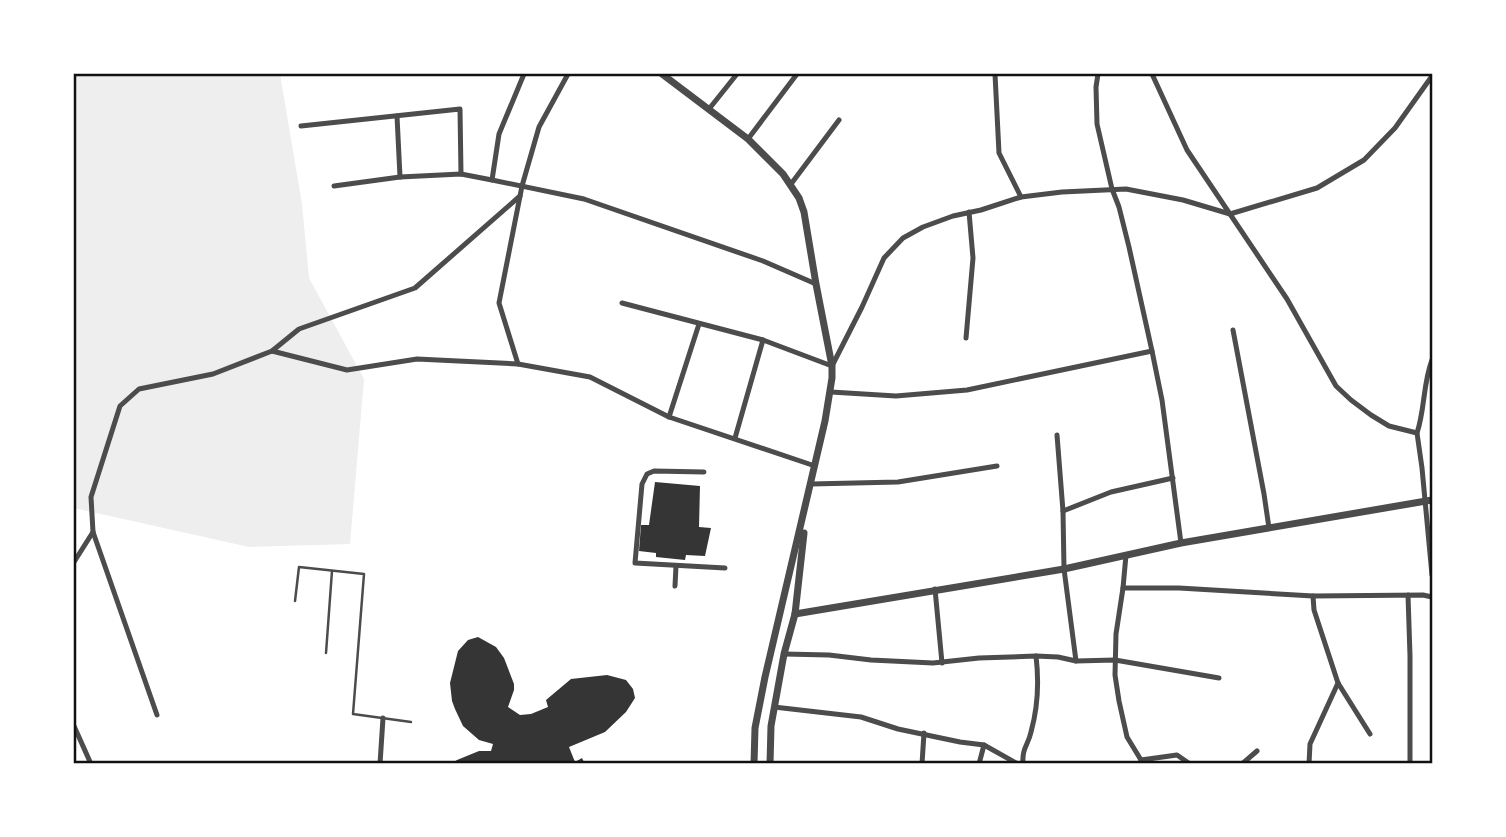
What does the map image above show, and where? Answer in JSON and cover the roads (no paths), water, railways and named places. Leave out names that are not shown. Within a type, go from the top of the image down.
[{"type":"street","points":[[492,180],[499,134],[524,74]]},
{"type":"street","points":[[518,364],[499,303],[520,195],[538,127],[568,74]]},
{"type":"street","points":[[709,109],[737,74]]},
{"type":"street","points":[[748,139],[797,74]]},
{"type":"street","points":[[995,74],[999,153],[1021,197]]},
{"type":"street","points":[[1098,74],[1097,124],[1129,247],[1152,351],[1181,543]]},
{"type":"street","points":[[1152,74],[1188,150],[1287,299],[1336,386],[1380,421],[1417,433]]},
{"type":"street","points":[[832,366],[884,258],[903,238],[937,221],[1021,197],[1112,188],[1183,200],[1230,214],[1317,188],[1364,160],[1395,128],[1432,76],[1425,74]]},
{"type":"street","points":[[668,75],[748,139],[790,184],[799,198],[804,212],[832,366],[831,391],[755,728],[754,764]]},
{"type":"street","points":[[301,126],[460,109],[461,174]]},
{"type":"street","points":[[397,116],[400,177]]},
{"type":"street","points":[[790,184],[839,120]]},
{"type":"street","points":[[334,186],[400,177],[461,174],[522,186],[584,199],[763,261],[816,284]]},
{"type":"street","points":[[157,715],[93,532],[91,497],[120,406],[139,389],[214,374],[272,351],[299,329],[415,288],[520,195]]},
{"type":"street","points":[[966,338],[973,258],[969,212]]},
{"type":"street","points":[[622,303],[763,340],[832,366]]},
{"type":"street","points":[[669,417],[699,324]]},
{"type":"street","points":[[1233,330],[1269,528]]},
{"type":"street","points":[[735,438],[763,340]]},
{"type":"street","points":[[272,351],[347,370],[417,359],[518,364],[590,377],[669,417],[815,466]]},
{"type":"street","points":[[831,391],[896,396],[967,390],[1152,351]]},
{"type":"street","points":[[1433,360],[1427,371],[1417,433],[1429,501],[1433,575]]},
{"type":"street","points":[[1057,435],[1064,569],[1076,660]]},
{"type":"street","points":[[811,484],[898,482],[997,466]]},
{"type":"street","points":[[704,472],[654,471],[648,474],[642,484],[635,563],[725,568]]},
{"type":"street","points":[[1063,511],[1111,492],[1173,478]]},
{"type":"street","points":[[794,614],[1064,569],[1181,543],[1429,501]]},
{"type":"street","points":[[770,764],[771,726],[794,614],[806,504]]},
{"type":"street","points":[[74,562],[93,532]]},
{"type":"street","points":[[1126,555],[1116,634],[1115,675],[1127,737],[1141,762],[1177,755],[1190,764]]},
{"type":"street","points":[[675,586],[676,566]]},
{"type":"street","points":[[1123,588],[1179,588],[1313,596],[1433,597]]},
{"type":"street","points":[[936,589],[943,663]]},
{"type":"street","points":[[1408,595],[1410,764]]},
{"type":"street","points":[[1313,596],[1314,610],[1338,684],[1370,734]]},
{"type":"street","points":[[784,654],[943,663],[979,658],[1037,656],[1115,660],[1219,678]]},
{"type":"street","points":[[774,707],[861,717],[898,729],[984,745],[1021,764],[1031,735],[1038,698],[1037,656]]},
{"type":"street","points":[[1309,764],[1310,744],[1338,684]]},
{"type":"street","points":[[380,764],[383,718]]},
{"type":"street","points":[[74,726],[91,764]]},
{"type":"street","points":[[922,764],[924,733]]},
{"type":"street","points":[[979,764],[984,745]]},
{"type":"street","points":[[1242,764],[1257,751]]},
{"type":"lane","points":[[295,601],[299,568],[364,574],[353,714],[411,722]]},
{"type":"lane","points":[[326,653],[332,571]]}]
